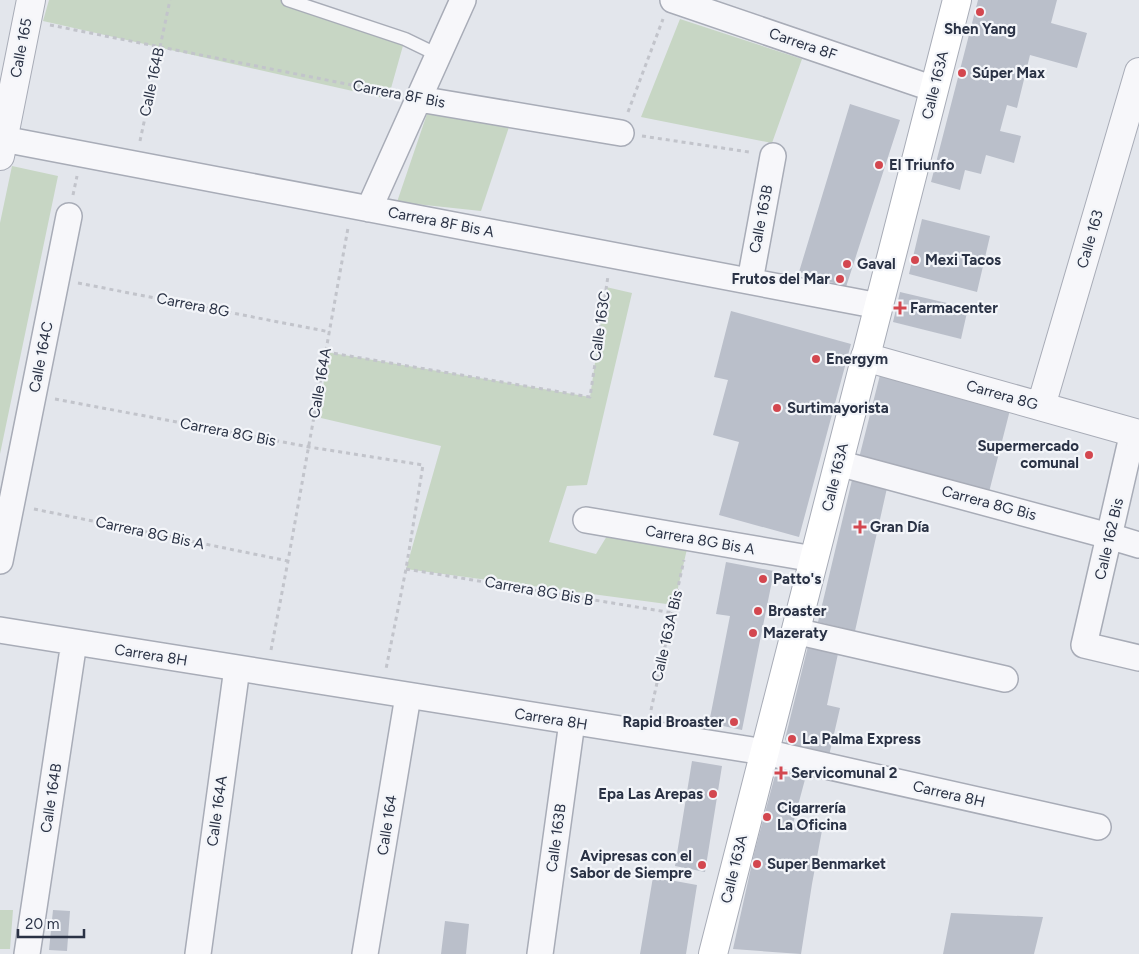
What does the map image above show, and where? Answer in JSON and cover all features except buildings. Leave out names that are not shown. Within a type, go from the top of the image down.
[{"type":"main road","name":"Calle 163A","points":[[712,954],[957,0]]},
{"type":"street","points":[[361,207],[419,98],[463,0]]},
{"type":"street","name":"Carrera 8F","points":[[668,9],[934,88]]},
{"type":"street","name":"Calle 165","points":[[2,147],[29,10]]},
{"type":"street","name":"Calle 163","points":[[1041,406],[1139,72]]},
{"type":"street","name":"Carrera 8F Bis","points":[[419,98],[621,133]]},
{"type":"street","name":"Carrera 8F Bis A","points":[[2,147],[82,154],[878,306]]},
{"type":"street","name":"Calle 163B","points":[[750,281],[773,156]]},
{"type":"street","name":"Calle 164C","points":[[0,561],[69,216]]},
{"type":"street","name":"Carrera 8G","points":[[865,357],[1136,433]]},
{"type":"street","name":"Calle 162 Bis","points":[[1136,433],[1084,645],[1139,658]]},
{"type":"street","name":"Carrera 8G Bis","points":[[838,463],[1139,545]]},
{"type":"street","name":"Carrera 8G Bis A","points":[[586,520],[814,559]]},
{"type":"street","name":"Carrera 8H","points":[[0,630],[764,752],[1098,827]]},
{"type":"street","points":[[795,631],[1005,679]]},
{"type":"street","name":"Calle 164B","points":[[27,954],[74,642]]},
{"type":"street","name":"Calle 164A","points":[[198,954],[236,668]]},
{"type":"street","name":"Calle 164","points":[[365,954],[408,696]]},
{"type":"street","name":"Calle 163B","points":[[540,954],[572,722]]},
{"type":"lane","points":[[288,0],[405,39],[438,55]]},
{"type":"path","name":"Calle 164B","points":[[135,164],[170,0]]},
{"type":"path","points":[[668,9],[621,133],[773,156]]},
{"type":"path","name":"Carrera 8F Bis","points":[[29,10],[160,46],[419,98]]},
{"type":"path","points":[[69,216],[82,154]]},
{"type":"path","name":"Calle 164A","points":[[266,673],[330,332],[361,207]]},
{"type":"path","name":"Calle 163C","points":[[326,352],[590,397],[611,255]]},
{"type":"path","name":"Carrera 8G","points":[[56,279],[330,332]]},
{"type":"path","name":"Carrera 8G Bis","points":[[33,395],[309,447],[423,465],[406,568]]},
{"type":"path","name":"Carrera 8G Bis A","points":[[12,505],[288,561]]},
{"type":"path","name":"Calle 163A Bis","points":[[645,734],[690,538]]},
{"type":"path","points":[[382,692],[406,568]]},
{"type":"path","name":"Carrera 8G Bis B","points":[[406,568],[673,613]]},
{"type":"green space","points":[[49,0],[288,0],[404,42],[388,99],[43,21]]},
{"type":"green space","points":[[680,19],[802,59],[772,143],[641,117]]},
{"type":"green space","points":[[428,111],[509,127],[481,211],[397,202]]},
{"type":"green space","points":[[12,166],[58,176],[0,454],[0,223]]},
{"type":"green space","points":[[606,287],[632,293],[587,485],[567,486],[549,542],[596,554],[610,531],[687,549],[674,605],[406,569],[441,446],[321,418],[326,352],[590,397]]},
{"type":"green space","points":[[0,910],[13,910],[10,949],[0,949]]},
{"type":"place","name":"Shen Yang","points":[[980,12]]},
{"type":"place","name":"Súper Max","points":[[962,73]]},
{"type":"place","name":"El Triunfo","points":[[879,165]]},
{"type":"place","name":"Mexi Tacos","points":[[915,260]]},
{"type":"place","name":"Gaval","points":[[847,264]]},
{"type":"place","name":"Frutos del Mar","points":[[840,279]]},
{"type":"place","name":"Farmacenter","points":[[900,308]]},
{"type":"place","name":"Energym","points":[[816,359]]},
{"type":"place","name":"Surtimayorista","points":[[777,408]]},
{"type":"place","name":"Supermercado comunal","points":[[1089,455]]},
{"type":"place","name":"Gran Día","points":[[860,527]]},
{"type":"place","name":"Patto's","points":[[763,579]]},
{"type":"place","name":"Broaster","points":[[758,611]]},
{"type":"place","name":"Mazeraty","points":[[753,633]]},
{"type":"place","name":"Rapid Broaster","points":[[734,722]]},
{"type":"place","name":"La Palma Express","points":[[792,739]]},
{"type":"place","name":"Servicomunal 2","points":[[781,773]]},
{"type":"place","name":"Epa Las Arepas","points":[[713,794]]},
{"type":"place","name":"Cigarrería La Oficina","points":[[767,817]]},
{"type":"place","name":"Super Benmarket","points":[[757,864]]},
{"type":"place","name":"Avipresas con el Sabor de Siempre","points":[[702,865]]}]
